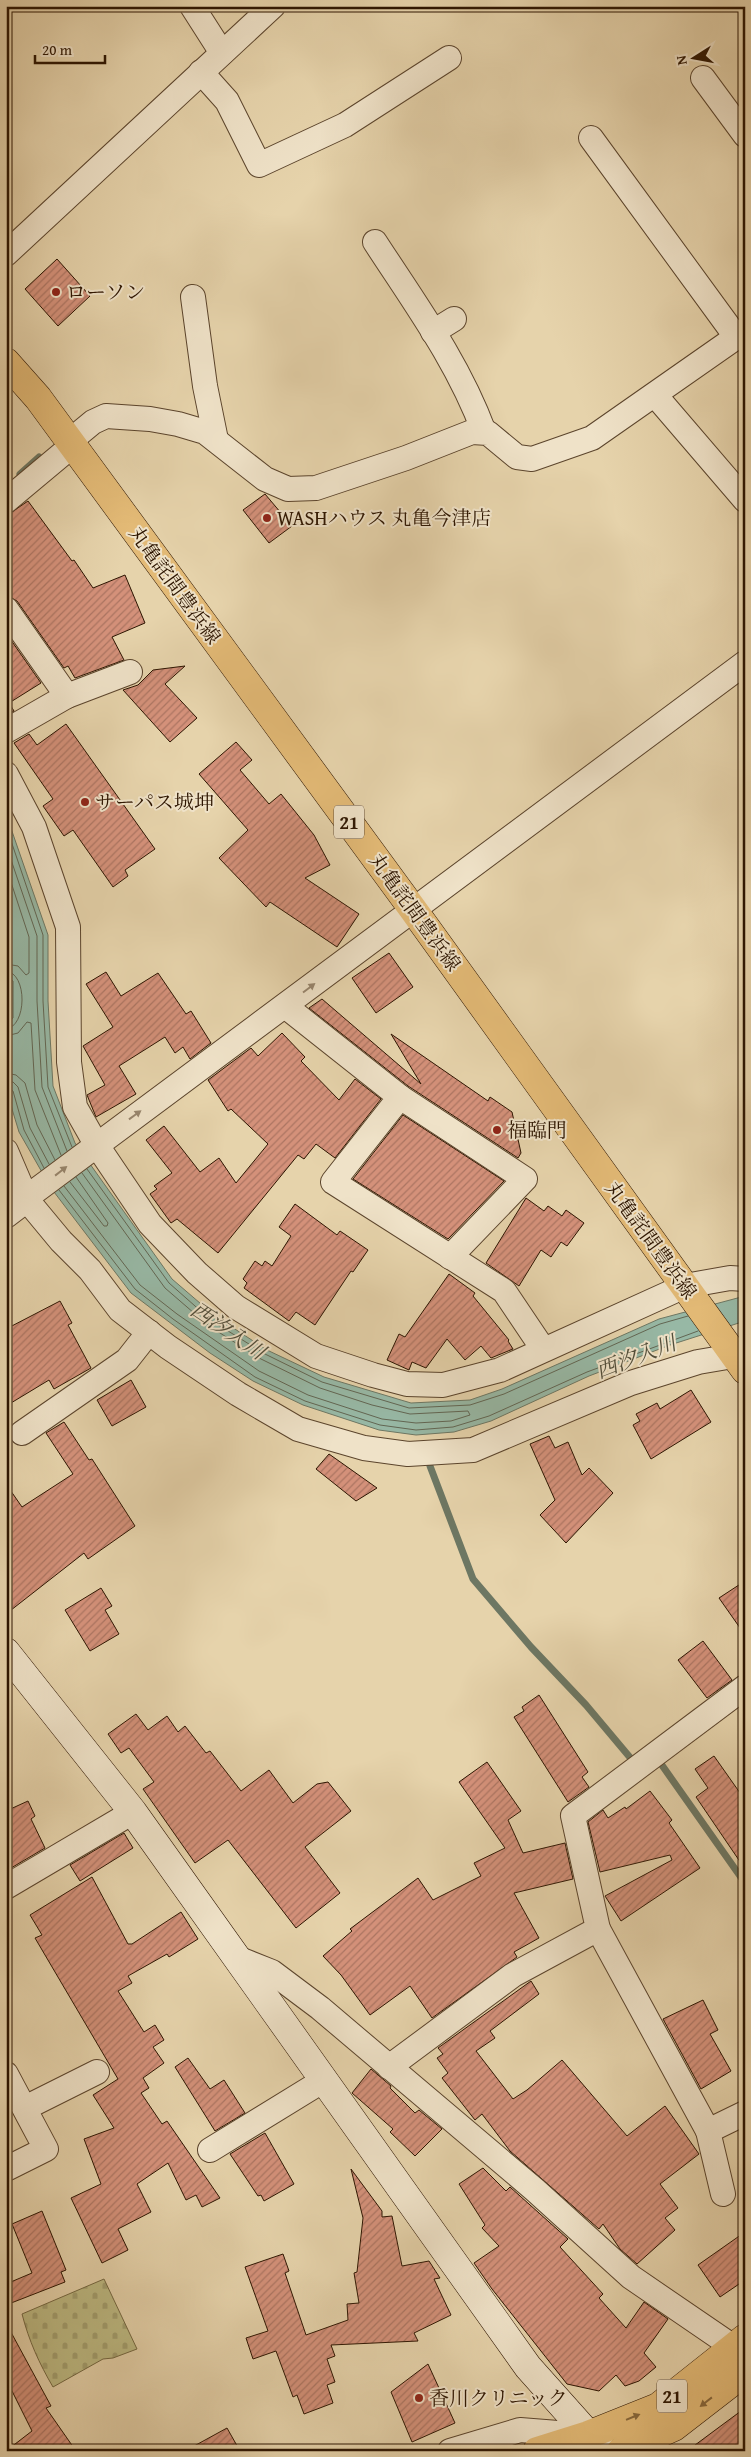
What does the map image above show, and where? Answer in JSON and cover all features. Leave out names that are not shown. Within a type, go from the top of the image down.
[{"type":"main road","name":"丸亀詫間豊浜線","points":[[6,362],[38,398],[412,908],[737,1356]]},
{"type":"main road","name":"21","points":[[536,2451],[595,2443],[658,2407],[741,2347]]},
{"type":"main road","name":"21","points":[[621,2451],[674,2428],[745,2372]]},
{"type":"street","points":[[192,6],[222,53]]},
{"type":"street","points":[[6,254],[273,6]]},
{"type":"street","points":[[202,72],[227,101],[260,165],[345,125],[449,58]]},
{"type":"street","points":[[703,79],[745,135]]},
{"type":"street","points":[[6,501],[93,422],[106,416],[178,424],[205,432],[265,479],[288,489],[316,488],[406,458],[472,432],[488,433],[517,457],[532,459],[592,438],[741,334],[590,138]]},
{"type":"street","points":[[375,242],[434,332],[470,394],[484,432]]},
{"type":"street","points":[[193,298],[205,386],[216,440]]},
{"type":"street","points":[[434,332],[454,319]]},
{"type":"street","points":[[655,395],[745,500]]},
{"type":"street","points":[[6,610],[67,696]]},
{"type":"street","points":[[6,1216],[92,1147],[285,1006],[412,908],[745,663]]},
{"type":"street","points":[[6,731],[67,696],[130,672]]},
{"type":"street","points":[[6,774],[34,826],[68,927],[69,1062],[75,1106],[92,1147],[150,1224],[197,1273],[236,1307],[316,1356],[407,1384],[444,1385],[500,1370],[685,1286],[730,1278],[745,1279]]},
{"type":"street","points":[[285,1006],[400,1097],[525,1179],[450,1257]]},
{"type":"street","points":[[400,1097],[332,1182],[504,1291],[543,1349]]},
{"type":"street","points":[[6,1151],[30,1196],[61,1241],[90,1270],[120,1310],[238,1394],[298,1429],[364,1448],[408,1454],[473,1450],[631,1383],[698,1362],[737,1356]]},
{"type":"street","points":[[22,1433],[126,1360],[149,1332]]},
{"type":"street","points":[[6,1652],[133,1812],[528,2367],[595,2443]]},
{"type":"street","points":[[723,2194],[708,2131],[598,1929],[573,1816],[745,1687]]},
{"type":"street","points":[[6,1887],[133,1812]]},
{"type":"street","points":[[389,2067],[513,1975],[598,1929]]},
{"type":"street","points":[[237,1958],[272,1972],[320,2008],[529,2184],[631,2277],[741,2347]]},
{"type":"street","points":[[25,2108],[97,2072]]},
{"type":"street","points":[[6,2074],[46,2149],[6,2169]]},
{"type":"street","points":[[210,2150],[324,2080]]},
{"type":"street","points":[[708,2131],[745,2113]]},
{"type":"street","points":[[450,2451],[520,2430],[595,2443]]},
{"type":"green space","points":[[104,2279],[137,2349],[113,2358],[103,2359],[53,2387],[35,2352],[22,2314]]},
{"type":"water","name":"西汐入川","points":[[6,814],[48,935],[48,1001],[53,1086],[75,1143],[172,1279],[215,1316],[267,1350],[324,1377],[411,1403],[470,1400],[502,1389],[659,1319],[745,1296],[745,1321],[670,1345],[589,1376],[491,1421],[454,1432],[416,1435],[379,1430],[303,1405],[253,1381],[210,1353],[131,1293],[51,1188],[19,1132],[7,1082],[6,1051],[10,998],[6,955]]},
{"type":"building","points":[[57,259],[90,296],[58,326],[25,289]]},
{"type":"building","name":"WASHハウス 丸亀今津店","points":[[265,494],[292,526],[269,543],[243,510]]},
{"type":"building","points":[[28,501],[72,561],[74,560],[93,588],[125,575],[145,623],[112,637],[124,660],[75,678],[68,666],[64,668],[17,601],[6,596],[6,516]]},
{"type":"building","points":[[6,633],[41,683],[9,703],[14,711],[6,715]]},
{"type":"building","points":[[185,666],[165,684],[197,718],[170,742],[123,690],[138,685],[153,670]]},
{"type":"building","name":"サーパス城坤","points":[[66,724],[155,849],[125,870],[128,876],[113,887],[73,830],[64,836],[43,806],[53,799],[14,743],[29,734],[37,745]]},
{"type":"building","points":[[236,742],[252,760],[240,770],[269,804],[281,794],[314,835],[330,865],[305,878],[359,914],[337,947],[270,902],[266,907],[219,858],[248,830],[199,774]]},
{"type":"building","points":[[389,953],[413,987],[376,1013],[352,978]]},
{"type":"building","points":[[106,972],[121,996],[158,973],[186,1014],[191,1011],[211,1043],[190,1059],[183,1047],[175,1053],[165,1037],[119,1066],[136,1094],[96,1117],[87,1095],[105,1085],[83,1046],[113,1027],[86,984]]},
{"type":"building","points":[[322,999],[421,1084],[391,1034],[488,1101],[490,1097],[512,1112],[521,1153],[518,1158],[408,1086],[309,1008]]},
{"type":"building","points":[[282,1033],[305,1057],[301,1061],[339,1100],[355,1079],[381,1099],[335,1158],[316,1144],[304,1159],[298,1155],[218,1253],[177,1219],[171,1223],[150,1194],[157,1189],[154,1186],[172,1173],[146,1140],[164,1126],[200,1172],[219,1158],[236,1183],[268,1144],[231,1109],[228,1111],[208,1080],[251,1048],[258,1056]]},
{"type":"building","points":[[403,1115],[504,1181],[448,1239],[353,1179]]},
{"type":"building","points":[[526,1198],[544,1211],[548,1206],[562,1216],[566,1210],[584,1223],[567,1246],[561,1242],[551,1257],[541,1250],[519,1286],[486,1263]]},
{"type":"building","points":[[295,1204],[337,1235],[340,1231],[368,1250],[353,1272],[351,1271],[315,1325],[296,1312],[289,1321],[244,1288],[247,1283],[243,1279],[255,1261],[262,1266],[265,1261],[272,1266],[291,1236],[279,1227]]},
{"type":"building","points":[[449,1274],[475,1293],[473,1296],[509,1340],[513,1349],[491,1358],[481,1346],[465,1360],[447,1339],[426,1368],[412,1362],[409,1370],[387,1360],[399,1334],[405,1337]]},
{"type":"building","points":[[60,1301],[72,1323],[68,1325],[91,1368],[54,1389],[49,1380],[6,1406],[6,1329]]},
{"type":"building","points":[[131,1380],[146,1407],[112,1426],[97,1400]]},
{"type":"building","points":[[691,1390],[711,1422],[651,1459],[633,1425],[640,1421],[636,1414],[657,1403],[660,1409]]},
{"type":"building","points":[[64,1422],[89,1460],[92,1459],[135,1526],[88,1559],[84,1553],[6,1614],[6,1484],[22,1507],[73,1474],[46,1433]]},
{"type":"building","points":[[549,1436],[555,1448],[568,1442],[582,1475],[589,1468],[613,1493],[566,1543],[540,1515],[555,1500],[530,1444]]},
{"type":"building","points":[[329,1454],[377,1488],[356,1501],[316,1469]]},
{"type":"building","points":[[745,1581],[745,1635],[719,1598]]},
{"type":"building","points":[[101,1588],[112,1606],[105,1610],[119,1634],[90,1651],[65,1610]]},
{"type":"building","points":[[703,1641],[732,1680],[707,1698],[678,1660]]},
{"type":"building","points":[[539,1695],[588,1772],[582,1777],[589,1787],[568,1802],[514,1717],[524,1711],[522,1707]]},
{"type":"building","points":[[136,1714],[148,1730],[167,1716],[178,1732],[185,1726],[206,1753],[210,1751],[241,1791],[269,1770],[293,1803],[317,1784],[328,1782],[351,1811],[305,1847],[340,1893],[296,1928],[228,1840],[195,1863],[143,1789],[154,1782],[129,1748],[121,1753],[108,1734]]},
{"type":"building","points":[[714,1756],[745,1800],[745,1869],[696,1797],[708,1788],[695,1769]]},
{"type":"building","points":[[487,1762],[521,1811],[508,1820],[523,1853],[565,1843],[573,1879],[514,1893],[539,1938],[514,1952],[517,1957],[432,2018],[410,1986],[370,2015],[341,1975],[323,1956],[352,1931],[350,1929],[418,1878],[433,1900],[481,1876],[474,1863],[505,1848],[459,1782]]},
{"type":"building","points":[[650,1791],[672,1820],[669,1823],[700,1868],[621,1921],[605,1896],[672,1860],[670,1855],[600,1872],[588,1822],[603,1810],[608,1818],[625,1807],[626,1809]]},
{"type":"building","points":[[28,1801],[35,1816],[31,1819],[45,1848],[6,1871],[6,1811]]},
{"type":"building","points":[[124,1833],[133,1848],[80,1881],[70,1865]]},
{"type":"building","points":[[92,1877],[128,1944],[132,1944],[181,1912],[198,1939],[169,1957],[167,1954],[128,1976],[132,1983],[118,1991],[144,2032],[155,2025],[164,2040],[153,2047],[164,2063],[143,2078],[149,2088],[141,2093],[162,2124],[167,2121],[220,2198],[202,2207],[196,2195],[186,2200],[168,2163],[137,2184],[151,2212],[118,2229],[128,2250],[102,2263],[71,2198],[101,2184],[84,2139],[114,2128],[93,2095],[118,2079],[35,1938],[42,1935],[30,1915]]},
{"type":"building","points":[[531,1981],[539,1994],[490,2031],[495,2038],[476,2051],[513,2099],[527,2090],[562,2060],[627,2136],[665,2106],[699,2154],[660,2184],[678,2208],[665,2218],[675,2230],[637,2264],[620,2249],[603,2224],[599,2229],[510,2151],[482,2114],[475,2120],[442,2078],[448,2073],[437,2058],[443,2054],[438,2048]]},
{"type":"building","points":[[703,2000],[718,2030],[710,2034],[731,2071],[701,2089],[663,2019]]},
{"type":"building","points":[[188,2058],[210,2089],[224,2080],[245,2113],[215,2131],[175,2067]]},
{"type":"building","points":[[371,2069],[391,2086],[390,2088],[415,2113],[419,2110],[442,2129],[415,2156],[390,2132],[393,2129],[352,2093]]},
{"type":"building","points":[[265,2133],[294,2184],[264,2201],[261,2195],[258,2196],[230,2154]]},
{"type":"building","points":[[483,2168],[506,2191],[510,2187],[568,2239],[560,2247],[603,2294],[599,2298],[626,2328],[644,2302],[668,2319],[644,2353],[656,2367],[639,2381],[625,2386],[616,2375],[599,2391],[567,2384],[492,2289],[474,2263],[499,2246],[482,2228],[485,2225],[459,2184]]},
{"type":"building","points":[[351,2169],[382,2211],[382,2217],[392,2216],[402,2266],[429,2261],[440,2278],[434,2279],[451,2315],[414,2333],[418,2341],[331,2345],[335,2356],[327,2359],[335,2382],[327,2385],[333,2403],[304,2414],[297,2395],[293,2397],[276,2351],[253,2359],[246,2338],[268,2331],[245,2267],[283,2254],[289,2271],[285,2273],[306,2335],[348,2320],[347,2304],[359,2303],[354,2273],[357,2272],[363,2218]]},
{"type":"building","points":[[42,2211],[66,2270],[61,2272],[65,2282],[6,2305],[6,2284],[32,2273],[12,2224]]},
{"type":"building","points":[[745,2232],[745,2280],[720,2297],[698,2265]]},
{"type":"building","points":[[6,2323],[51,2406],[46,2408],[76,2451],[6,2451],[32,2431],[11,2389],[6,2392]]},
{"type":"building","name":"香川クリニック","points":[[428,2364],[455,2423],[412,2442],[391,2392]]},
{"type":"building","points":[[745,2408],[745,2451],[687,2451]]},
{"type":"building","points":[[227,2428],[240,2451],[185,2451]]},
{"type":"waterway","points":[[20,474],[39,457]]},
{"type":"waterway","points":[[430,1466],[473,1579],[531,1647],[586,1705],[633,1761],[637,1758]]},
{"type":"waterway","points":[[659,1761],[745,1883]]},
{"type":"place","name":"ローソン","points":[[56,292]]},
{"type":"place","name":"WASHハウス 丸亀今津店","points":[[267,518]]},
{"type":"place","name":"サーパス城坤","points":[[85,802]]},
{"type":"place","name":"福臨門","points":[[497,1130]]},
{"type":"place","name":"香川クリニック","points":[[419,2398]]}]
